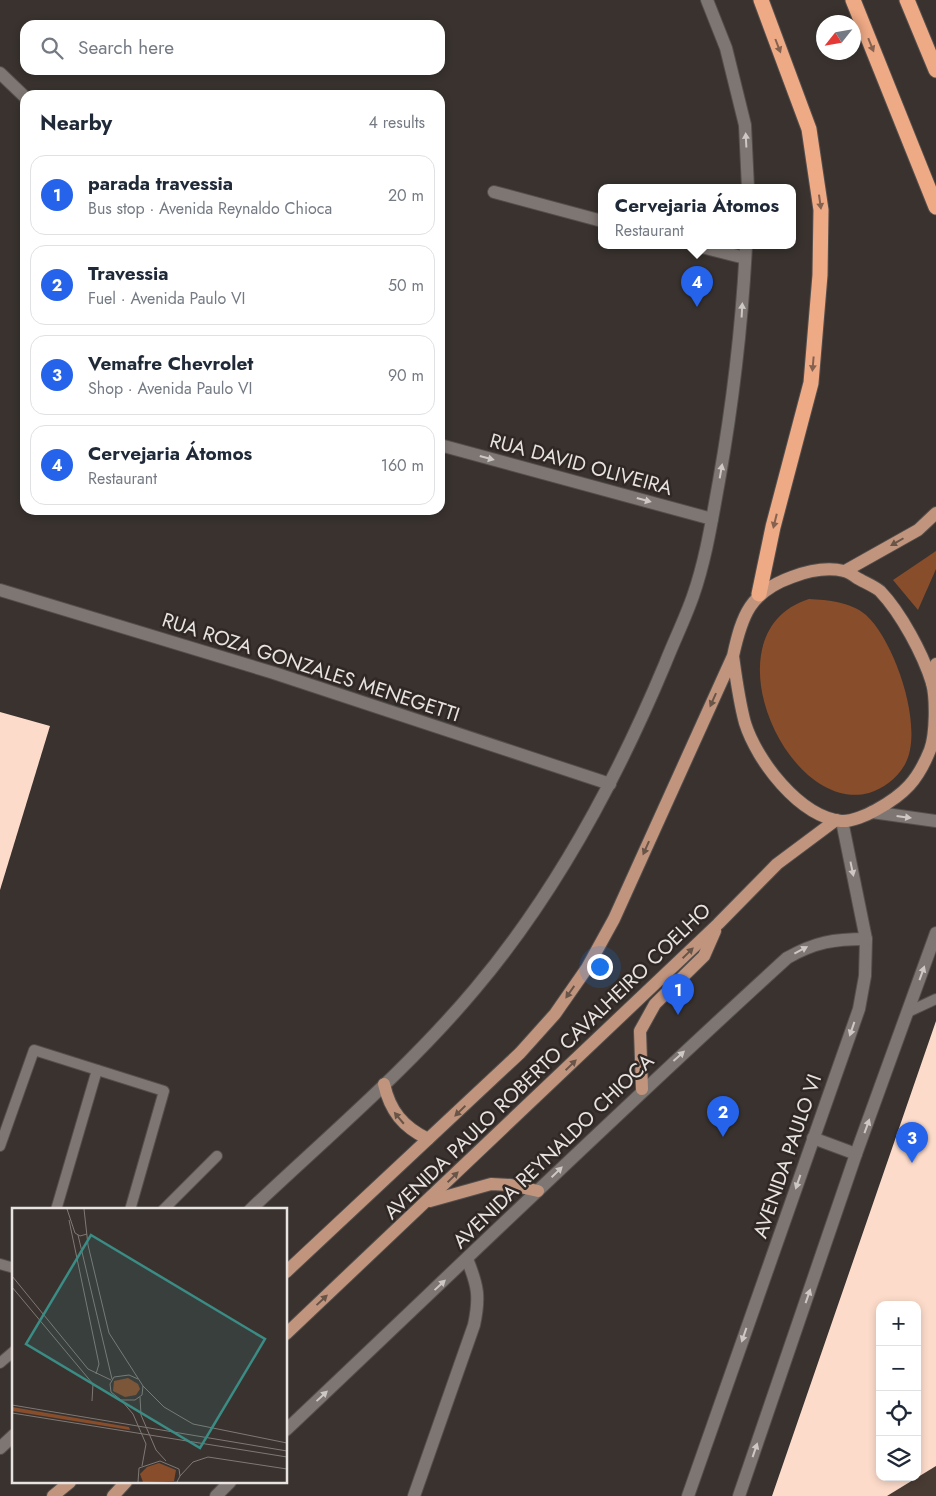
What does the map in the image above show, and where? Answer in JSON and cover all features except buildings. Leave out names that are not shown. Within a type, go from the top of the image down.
[{"type":"highway","points":[[759,594],[773,527],[811,383],[820,275],[821,210],[809,128],[760,0]]},
{"type":"highway","points":[[853,0],[936,207]]},
{"type":"highway","points":[[907,0],[936,70]]},
{"type":"main road","points":[[845,571],[918,530],[936,513]]},
{"type":"main road","points":[[839,821],[814,812],[790,794],[769,768],[746,724],[738,692],[733,656],[738,631],[746,611],[759,594],[779,582],[803,573],[822,570],[845,571],[879,590],[903,620],[932,683]]},
{"type":"main road","name":"AVENIDA PAULO ROBERTO CAVALHEIRO COELHO","points":[[288,1270],[520,1053],[555,1014],[587,968],[614,918],[733,656]]},
{"type":"main road","points":[[932,683],[936,664]]},
{"type":"main road","name":"AVENIDA PAULO ROBERTO CAVALHEIRO COELHO","points":[[288,1332],[428,1202],[718,924],[777,864],[839,821],[872,812],[908,788],[921,771],[932,746],[936,707],[932,683]]},
{"type":"main road","points":[[642,1089],[640,1031],[656,1004],[704,956],[718,924]]},
{"type":"main road","points":[[384,1084],[394,1112],[403,1124],[428,1139]]},
{"type":"main road","points":[[428,1202],[490,1184],[510,1185],[538,1191]]},
{"type":"main road","points":[[53,1496],[68,1484]]},
{"type":"main road","points":[[113,1496],[124,1484]]},
{"type":"street","points":[[707,0],[726,48],[745,125],[748,184]]},
{"type":"street","points":[[0,74],[20,92]]},
{"type":"street","points":[[494,192],[598,220]]},
{"type":"street","points":[[252,1208],[384,1084],[445,1023],[509,945],[558,872],[610,784],[639,726],[693,595],[712,519],[729,424],[741,336],[745,252],[722,249]]},
{"type":"street","name":"RUA DAVID OLIVEIRA","points":[[445,447],[712,519]]},
{"type":"street","name":"RUA ROZA GONZALES MENEGETTI","points":[[0,590],[274,673],[610,784]]},
{"type":"street","points":[[872,812],[936,821]]},
{"type":"street","name":"AVENIDA PAULO VI","points":[[688,1496],[859,1009],[865,976],[866,939],[839,821]]},
{"type":"street","points":[[739,1496],[856,1154],[935,938]]},
{"type":"street","name":"AVENIDA REYNALDO CHIOCA","points":[[288,1428],[538,1191],[642,1089],[787,958],[808,946],[836,939],[866,939]]},
{"type":"street","points":[[813,1138],[856,1154]]},
{"type":"street","points":[[414,1496],[474,1325],[479,1301],[475,1279],[467,1259]]},
{"type":"street","points":[[0,1448],[12,1437]]},
{"type":"street","points":[[216,1496],[228,1484]]},
{"type":"lane","points":[[908,1012],[936,999]]},
{"type":"lane","points":[[0,1146],[34,1050],[164,1091],[131,1208]]},
{"type":"lane","points":[[57,1208],[97,1070]]},
{"type":"lane","points":[[164,1208],[217,1156]]},
{"type":"lane","points":[[0,1364],[12,1353]]},
{"type":"shaded area","points":[[936,551],[936,569],[918,610],[893,580]]},
{"type":"shaded area","points":[[809,599],[846,604],[866,615],[877,628],[887,645],[897,665],[904,687],[911,731],[910,751],[904,766],[897,775],[885,786],[869,793],[838,792],[810,777],[786,750],[769,717],[760,681],[763,646],[778,618]]},
{"type":"shaded area","points":[[936,1466],[936,1496],[887,1496],[912,1481],[921,1481],[921,1475]]},
{"type":"place","name":"Cervejaria Átomos","points":[[697,307]]},
{"type":"place","name":"parada travessia","points":[[678,1015]]},
{"type":"place","name":"Travessia","points":[[723,1137]]},
{"type":"place","name":"Vemafre Chevrolet","points":[[912,1163]]}]
